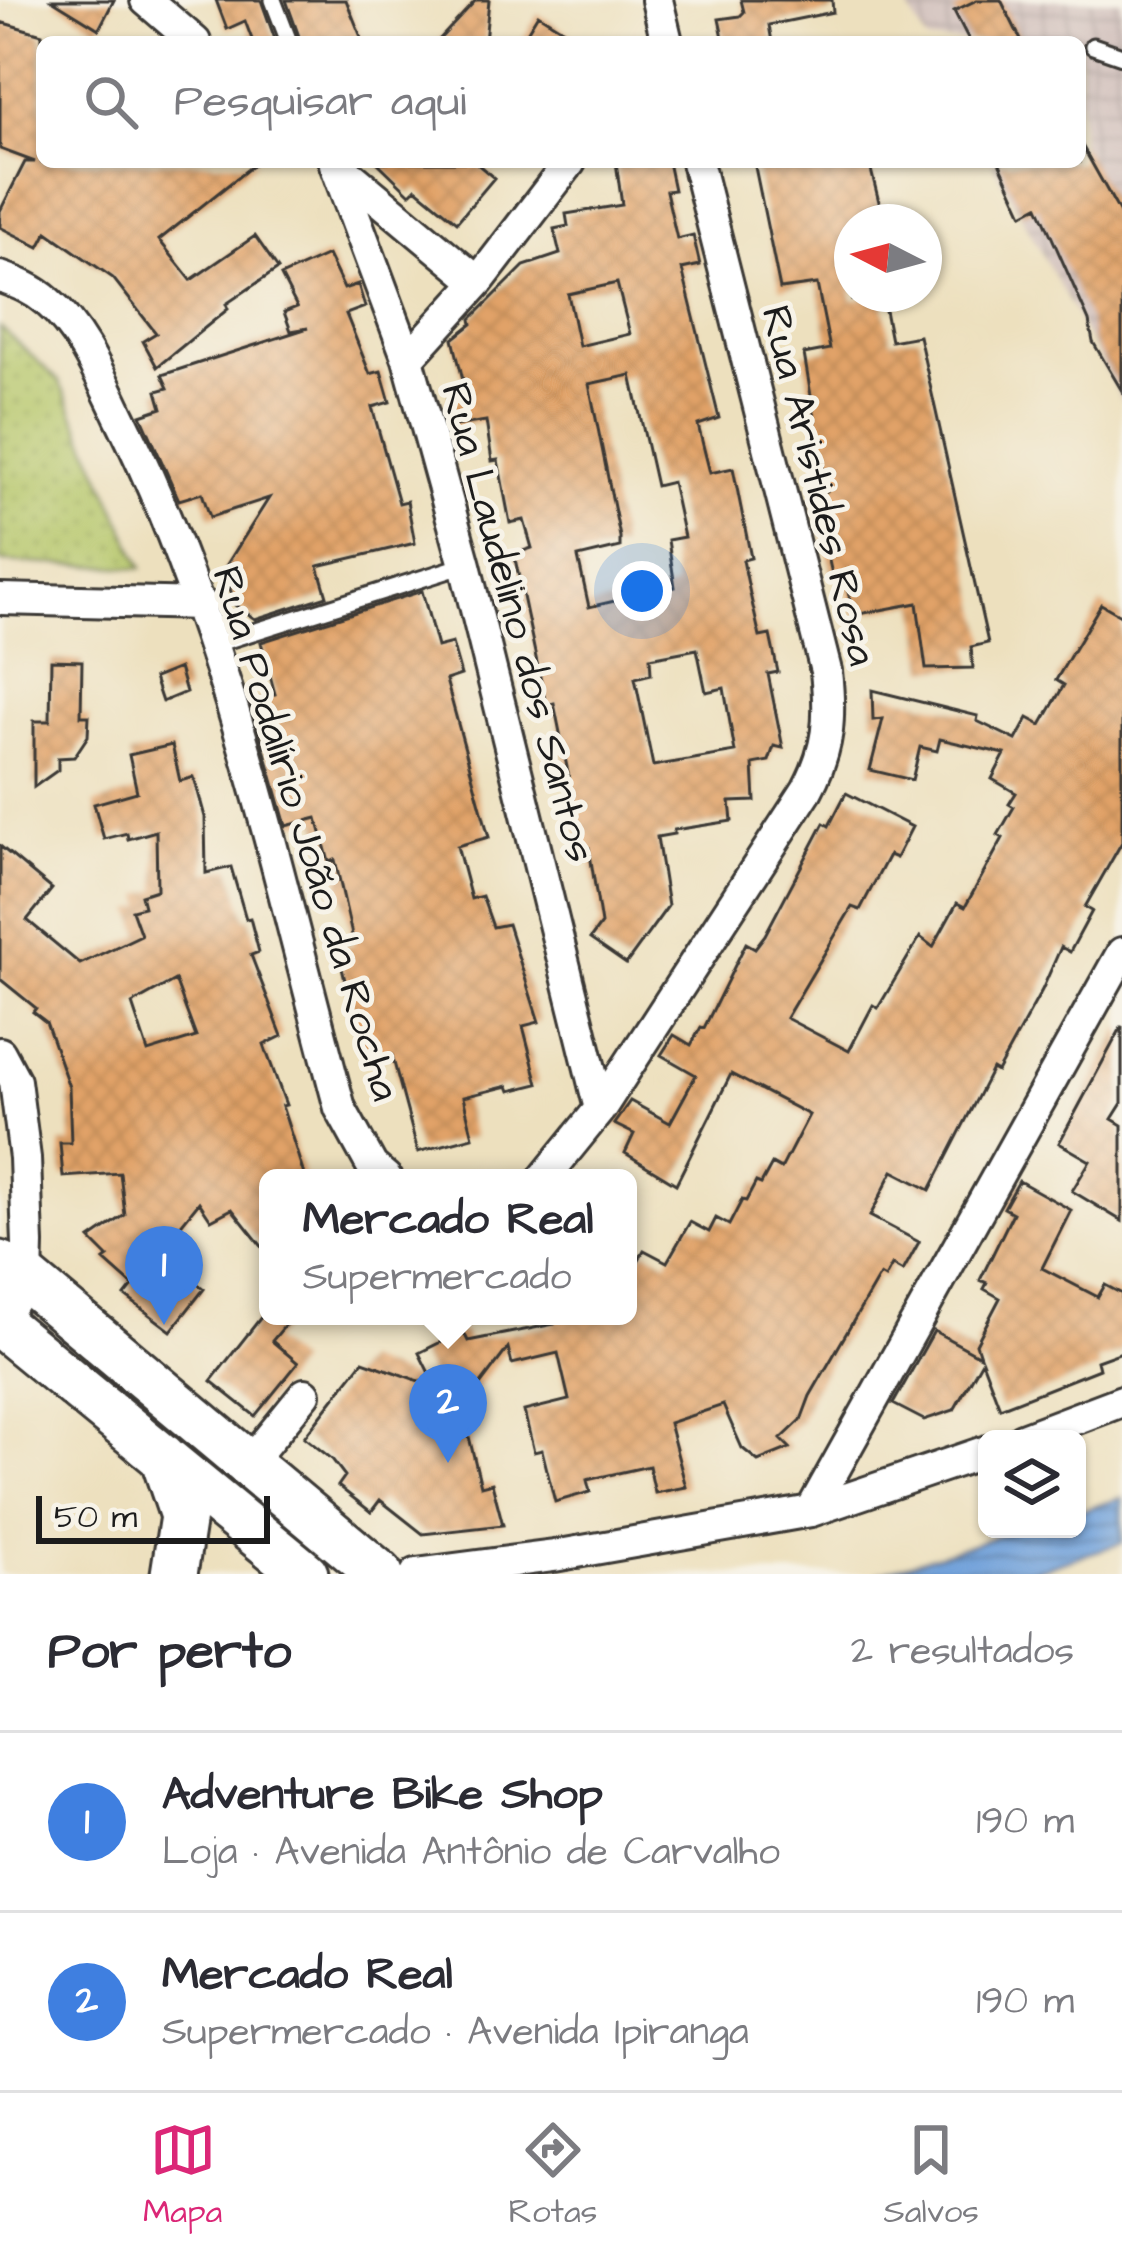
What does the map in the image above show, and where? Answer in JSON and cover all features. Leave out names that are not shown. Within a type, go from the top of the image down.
[{"type":"main road","points":[[13,1272],[380,1574]]},
{"type":"main road","points":[[0,1323],[305,1574]]},
{"type":"main road","points":[[162,1454],[183,1516],[174,1574]]},
{"type":"street","points":[[146,0],[188,36]]},
{"type":"street","points":[[657,0],[663,36]]},
{"type":"street","name":"Rua Laudelino dos Santos","points":[[336,168],[408,358],[465,565],[600,1108]]},
{"type":"street","name":"Rua Laudelino dos Santos","points":[[340,168],[478,282]]},
{"type":"street","points":[[408,358],[478,282],[565,168]]},
{"type":"street","name":"Rua Aristides Rosa","points":[[551,1169],[600,1108],[807,790],[824,758],[831,719],[826,671],[699,168]]},
{"type":"street","name":"Rua Podalírio João da Rocha","points":[[0,278],[25,285],[51,304],[90,356],[146,469],[215,644],[340,1108],[376,1169]]},
{"type":"street","points":[[0,599],[202,604]]},
{"type":"street","points":[[811,1511],[1122,953]]},
{"type":"street","points":[[0,1053],[15,1081],[25,1158],[13,1272],[0,1323]]},
{"type":"street","points":[[249,1463],[304,1394]]},
{"type":"street","points":[[1046,1430],[1122,1401]]},
{"type":"street","points":[[416,1574],[554,1556],[811,1511],[978,1454]]},
{"type":"street","points":[[525,1574],[554,1556]]},
{"type":"lane","points":[[272,0],[287,36]]},
{"type":"lane","points":[[1093,46],[1122,56]]},
{"type":"lane","points":[[215,644],[465,565]]},
{"type":"shaded area","points":[[904,0],[1122,0],[1122,401],[995,168],[1086,168],[1086,36],[924,36]]},
{"type":"green space","points":[[0,327],[59,381],[142,568],[0,562]]},
{"type":"water","points":[[1122,1498],[1122,1543],[1024,1574],[877,1574],[992,1538],[1086,1538],[1086,1509]]},
{"type":"building","points":[[52,0],[114,0],[99,29]]},
{"type":"building","points":[[216,0],[261,0],[274,36],[251,36],[245,21],[227,29]]},
{"type":"building","points":[[286,0],[346,0],[361,36],[299,36]]},
{"type":"building","points":[[476,0],[489,0],[486,36],[443,36]]},
{"type":"building","points":[[741,0],[832,0],[833,12],[769,25],[771,36],[723,36],[719,19],[744,12]]},
{"type":"building","points":[[977,0],[1001,0],[1019,36],[967,36],[954,11]]},
{"type":"building","points":[[538,14],[573,36],[525,36]]},
{"type":"building","points":[[0,22],[42,34],[36,36],[36,168],[249,168],[159,240],[191,280],[255,236],[278,269],[226,304],[228,309],[157,367],[143,341],[156,333],[113,278],[47,232],[39,247],[0,227],[0,211],[25,162],[35,162],[0,149]]},
{"type":"building","points":[[1086,153],[1122,217],[1122,391],[1093,342],[1089,321],[1038,206],[1023,214],[1002,168],[1086,168]]},
{"type":"building","points":[[383,168],[482,168],[494,178],[457,222],[416,188],[410,194]]},
{"type":"building","points":[[617,168],[669,168],[674,190],[666,191],[677,239],[693,235],[700,265],[682,269],[719,418],[698,425],[710,473],[733,468],[751,558],[743,560],[750,594],[760,637],[770,635],[778,672],[768,674],[783,748],[774,746],[769,761],[753,764],[755,801],[730,802],[732,821],[657,837],[668,906],[626,964],[590,939],[601,924],[589,848],[580,849],[554,703],[546,705],[514,554],[532,548],[524,520],[510,523],[486,421],[454,426],[447,400],[467,396],[453,339],[524,266],[560,254],[554,229],[568,226],[566,214],[622,205]],"holes":[[[617,283],[630,334],[579,346],[568,294]],[[631,375],[656,486],[672,482],[684,537],[668,540],[675,587],[589,607],[578,557],[620,547],[589,384]],[[697,649],[706,692],[724,688],[735,752],[653,766],[635,678],[651,674],[650,658]]]},
{"type":"building","points":[[755,168],[870,168],[880,204],[834,204],[834,312],[885,312],[891,341],[919,336],[988,643],[971,647],[973,668],[926,669],[917,603],[854,615],[843,572],[832,574],[817,508],[821,508],[818,493],[827,491],[804,354],[830,349],[817,284],[780,289]]},
{"type":"building","points":[[328,255],[344,289],[358,284],[365,307],[346,314],[370,374],[381,371],[390,402],[372,407],[399,503],[407,501],[415,543],[318,566],[327,596],[255,619],[235,605],[224,569],[269,498],[210,517],[202,493],[179,500],[141,415],[162,408],[157,391],[168,388],[162,375],[308,328],[291,331],[284,312],[297,307],[281,276]]},
{"type":"building","points":[[422,591],[437,647],[452,643],[461,675],[446,680],[489,837],[457,846],[471,899],[482,896],[493,927],[508,924],[539,1022],[523,1026],[538,1084],[463,1097],[473,1137],[418,1152],[392,1055],[365,1061],[337,948],[354,944],[335,860],[329,862],[317,818],[286,826],[251,702],[275,694],[261,642]]},
{"type":"building","points":[[1101,604],[1122,616],[1122,842],[1085,907],[1092,911],[1070,952],[1061,947],[1042,990],[997,1072],[992,1069],[930,1190],[893,1171],[870,1216],[919,1242],[903,1271],[892,1265],[885,1278],[880,1275],[801,1420],[781,1439],[790,1448],[758,1461],[742,1448],[723,1405],[669,1423],[686,1487],[655,1493],[649,1466],[587,1480],[590,1492],[555,1502],[542,1450],[534,1452],[524,1411],[569,1400],[558,1353],[512,1364],[508,1348],[446,1430],[455,1427],[469,1437],[481,1486],[492,1483],[503,1525],[423,1534],[380,1500],[371,1512],[338,1486],[345,1476],[304,1437],[363,1361],[436,1387],[419,1353],[463,1331],[468,1341],[549,1325],[637,1325],[637,1263],[644,1250],[667,1262],[690,1222],[709,1232],[716,1218],[729,1225],[742,1200],[746,1201],[756,1182],[761,1184],[772,1164],[781,1169],[809,1115],[731,1074],[676,1184],[625,1153],[634,1134],[614,1124],[630,1101],[670,1123],[696,1075],[661,1055],[674,1035],[691,1045],[704,1028],[746,943],[755,948],[765,935],[824,823],[829,826],[846,793],[912,827],[896,858],[889,855],[860,910],[852,907],[786,1018],[849,1051],[873,1005],[878,1008],[920,937],[933,947],[957,903],[965,907],[1003,838],[998,835],[1014,807],[1009,804],[1016,793],[992,779],[1005,754],[940,739],[937,751],[920,747],[912,780],[870,770],[883,719],[873,720],[872,690],[978,716],[977,721],[1016,740],[1028,718],[1041,725],[1064,685],[1056,680]]},
{"type":"building","points":[[51,660],[82,661],[81,716],[89,716],[88,736],[74,757],[58,758],[58,770],[34,787],[34,721],[50,721]]},
{"type":"building","points":[[179,668],[186,692],[162,702],[154,678]]},
{"type":"building","points":[[172,745],[180,781],[194,777],[205,817],[206,873],[231,867],[246,919],[250,918],[259,952],[251,955],[282,1036],[264,1045],[302,1169],[259,1169],[259,1243],[232,1209],[211,1220],[199,1202],[158,1253],[204,1289],[171,1331],[125,1296],[133,1286],[104,1260],[108,1257],[90,1239],[125,1215],[120,1173],[63,1177],[60,1143],[71,1143],[69,1087],[46,1022],[0,979],[0,846],[52,889],[27,920],[80,964],[141,935],[132,910],[144,907],[141,895],[157,890],[156,831],[128,839],[127,833],[104,839],[94,804],[137,792],[129,755]],"holes":[[[175,980],[196,1037],[148,1052],[132,1004]]]},
{"type":"building","points":[[1122,1026],[1122,1103],[1112,1119],[1122,1125],[1122,1221],[1072,1191],[1090,1161],[1059,1143]]},
{"type":"building","points":[[1019,1181],[1071,1210],[1042,1268],[1098,1297],[1105,1285],[1122,1294],[1122,1352],[1097,1361],[1099,1369],[1000,1408],[982,1361],[954,1410],[924,1420],[893,1404],[934,1331],[980,1356],[976,1344],[1000,1298],[984,1289],[987,1283],[980,1280],[1013,1213],[1004,1208]]},
{"type":"building","points":[[259,1320],[259,1325],[285,1325],[272,1341],[298,1363],[255,1416],[211,1381]]},
{"type":"place","name":"Adventure Bike Shop","points":[[164,1325]]},
{"type":"place","name":"Mercado Real","points":[[448,1463]]}]
